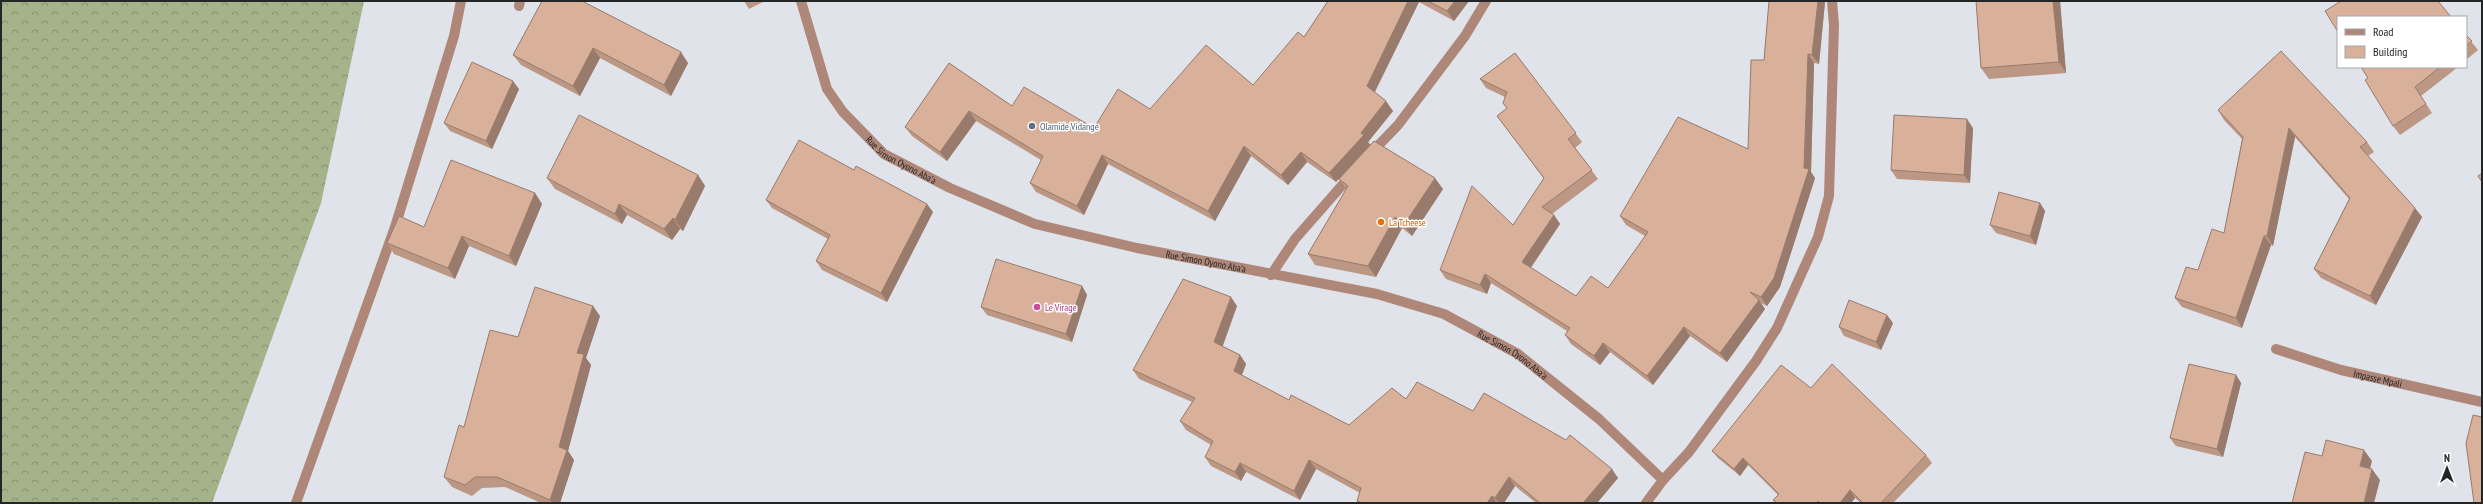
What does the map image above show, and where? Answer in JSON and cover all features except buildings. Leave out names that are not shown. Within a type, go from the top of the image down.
[{"type":"street","points":[[296,503],[395,226],[454,36],[461,1]]},
{"type":"street","name":"Rue Simon Oyono Aba'a","points":[[801,1],[827,89],[843,112],[884,154],[950,188],[1035,224],[1087,238],[1272,276],[1330,284],[1377,294],[1444,314],[1518,354],[1599,419],[1663,480]]},
{"type":"street","points":[[1272,276],[1295,239],[1363,161],[1398,125],[1465,36],[1486,1]]},
{"type":"street","points":[[1646,503],[1663,480],[1689,452],[1756,361],[1777,328],[1818,237],[1830,196],[1834,26],[1832,1]]},
{"type":"street","name":"Impasse Mpali","points":[[2276,349],[2342,370],[2482,402]]},
{"type":"green space","points":[[1,1],[364,1],[321,203],[212,503],[1,503]]},
{"type":"place","name":"Olamide Vidange","points":[[1032,126]]},
{"type":"place","name":"La Tcheese","points":[[1381,222]]},
{"type":"place","name":"Le Virage","points":[[1037,307]]}]
